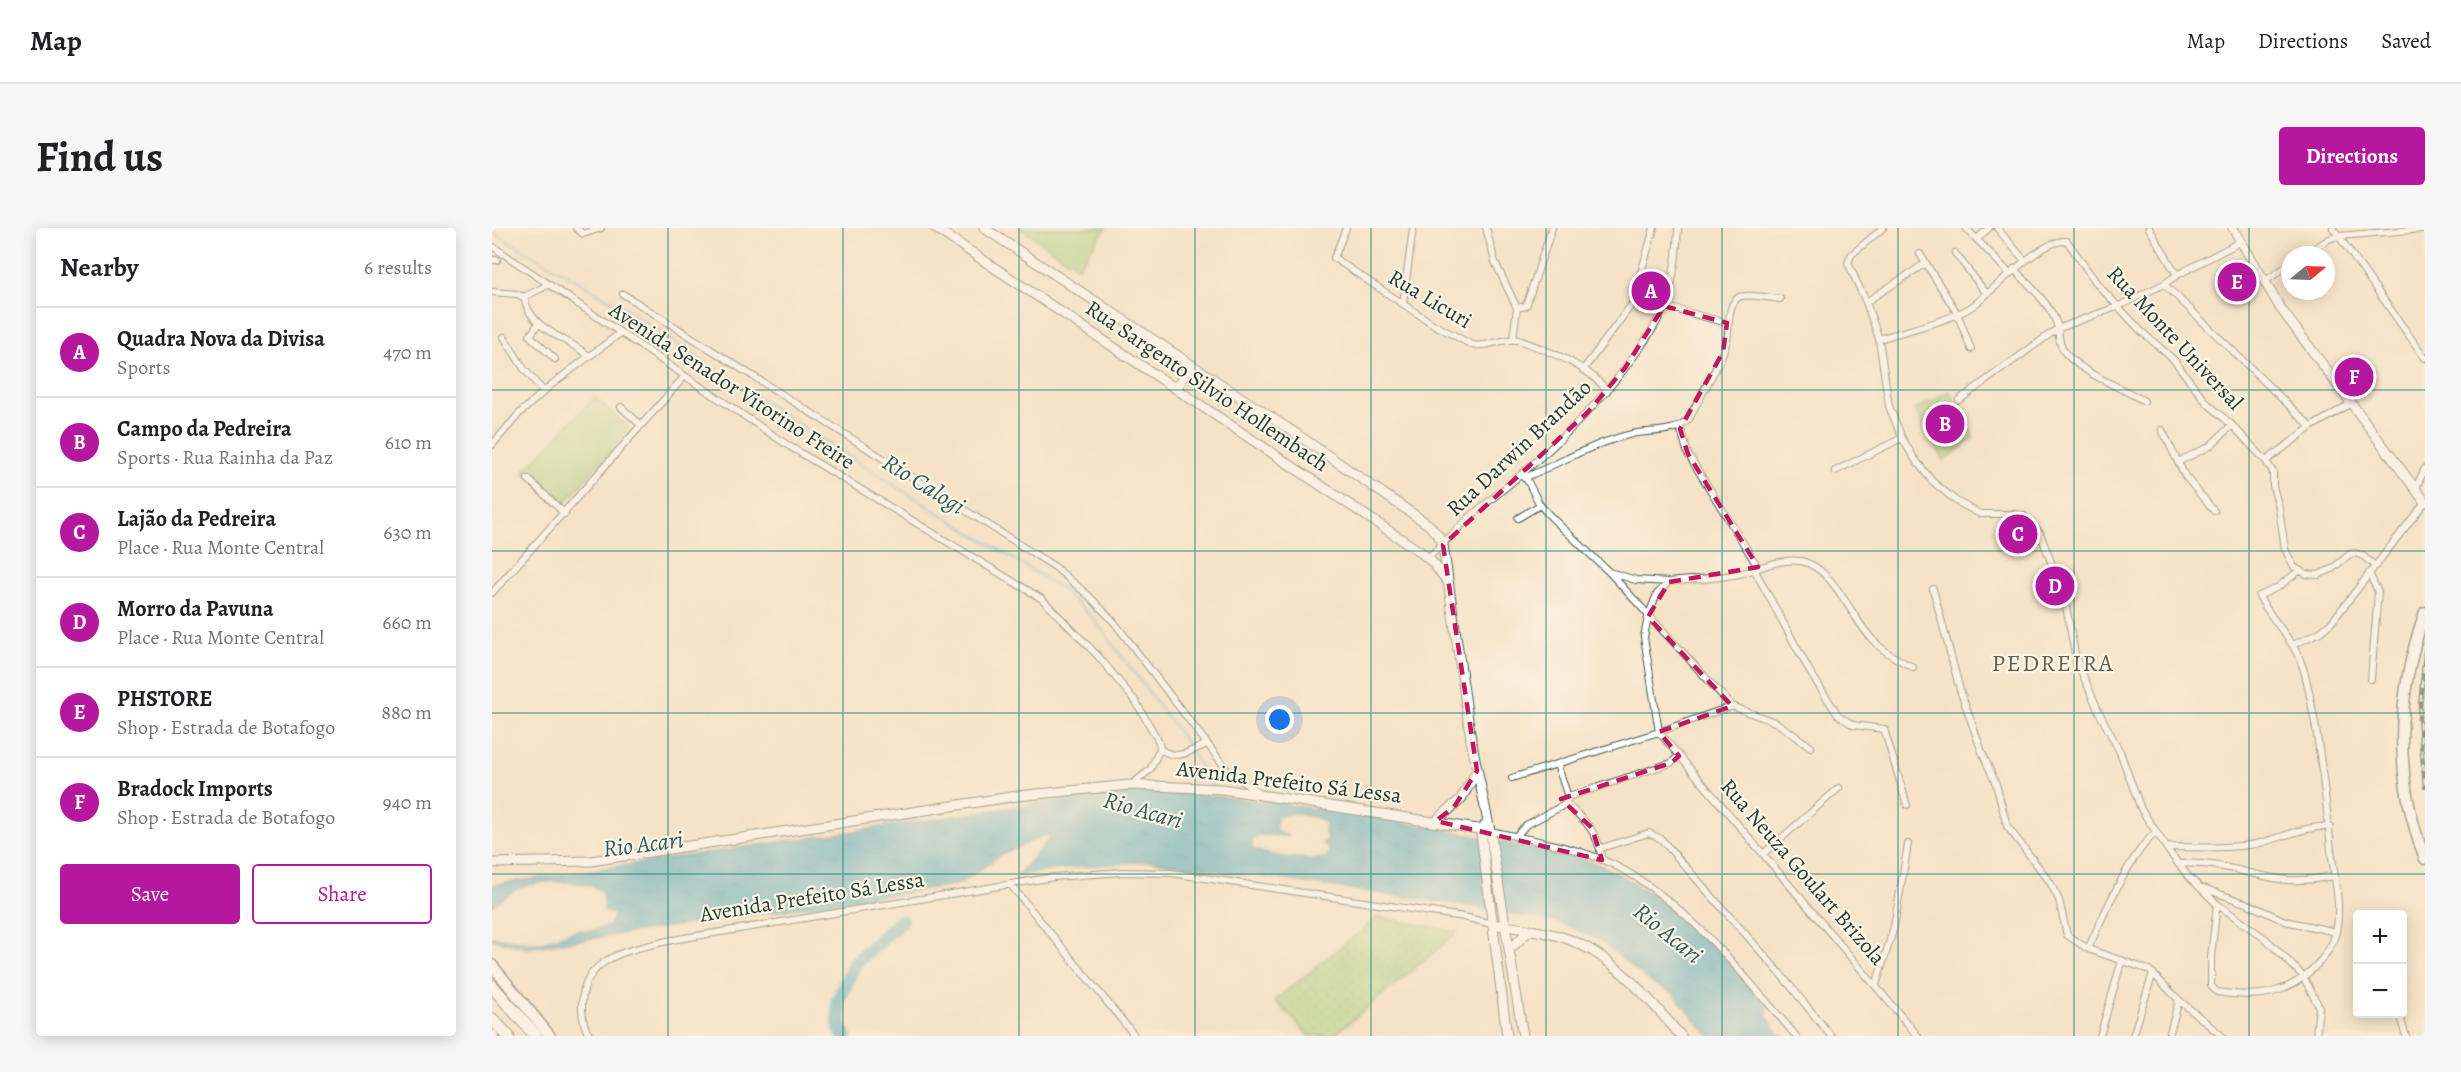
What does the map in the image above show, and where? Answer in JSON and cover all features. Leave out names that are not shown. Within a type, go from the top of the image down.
[{"type":"highway","points":[[492,986],[536,1036]]},
{"type":"highway","points":[[492,1018],[508,1036]]},
{"type":"main road","name":"Rua Sargento Silvio Hollembach","points":[[935,228],[946,231],[1428,558],[1449,584]]},
{"type":"main road","name":"Rua Sargento Silvio Hollembach","points":[[984,228],[1429,525],[1440,538],[1443,545],[1456,643],[1487,820],[1491,920],[1507,1036]]},
{"type":"main road","points":[[2233,228],[2263,282],[2350,404],[2425,502]]},
{"type":"main road","points":[[1176,389],[1192,365]]},
{"type":"main road","points":[[2425,612],[2406,675],[2402,734],[2402,757],[2410,805],[2425,859]]},
{"type":"main road","points":[[1436,821],[1461,799],[1477,771]]},
{"type":"main road","name":"Avenida Prefeito Sá Lessa","points":[[492,863],[591,861],[1017,796],[1130,785],[1200,787],[1261,794],[1436,821],[1486,833]]},
{"type":"main road","points":[[1486,833],[1509,950],[1522,1036]]},
{"type":"main road","name":"Avenida Prefeito Sá Lessa","points":[[1491,920],[1529,931],[1562,937],[1593,951],[1637,987],[1681,1036]]},
{"type":"main road","points":[[1509,950],[1529,931]]},
{"type":"main road","points":[[492,965],[549,1036]]},
{"type":"street","points":[[576,228],[583,234],[602,228]]},
{"type":"street","name":"Rua Licuri","points":[[1346,228],[1334,258],[1403,304],[1472,345],[1478,346],[1513,339]]},
{"type":"street","points":[[1403,304],[1413,228]]},
{"type":"street","points":[[1486,228],[1495,262],[1517,308],[1513,339],[1547,351],[1583,370],[1596,378],[1607,391]]},
{"type":"street","points":[[1517,308],[1526,306],[1552,228]]},
{"type":"street","points":[[1583,370],[1632,304],[1654,228]]},
{"type":"street","name":"Rua Darwin Brandão","points":[[1428,558],[1471,516],[1515,482],[1565,435],[1607,391],[1643,344],[1664,306],[1673,276],[1678,228]]},
{"type":"street","points":[[1882,228],[1851,255],[1848,266],[1866,302],[1879,339],[1889,406],[1902,438],[1932,481],[1956,501],[1980,514],[2024,516],[2040,533],[2064,597],[2076,659],[2099,712],[2120,752],[2134,792],[2156,832],[2178,864],[2217,904],[2267,940],[2303,976],[2319,1007],[2316,1036]]},
{"type":"street","points":[[1966,228],[2048,307],[2056,321],[2060,342],[2065,353],[2091,373],[2144,401]]},
{"type":"street","points":[[1977,239],[1989,228]]},
{"type":"street","points":[[1879,339],[1957,314],[1973,305],[2025,261],[1997,228]]},
{"type":"street","points":[[2149,228],[2177,275]]},
{"type":"street","points":[[2333,228],[2425,358]]},
{"type":"street","points":[[2319,246],[2338,237],[2425,229]]},
{"type":"street","name":"Rua Monte Universal","points":[[2025,261],[2060,240],[2068,242],[2098,285],[2141,331],[2173,359],[2207,403],[2232,425],[2266,461]]},
{"type":"street","points":[[1959,400],[2057,329],[2119,306],[2164,285],[2177,275],[2240,242]]},
{"type":"street","name":"Avenida Senador Vitorino Freire","points":[[492,246],[619,334],[789,446],[1042,599],[1098,656],[1136,702],[1150,725],[1160,749]]},
{"type":"street","points":[[1955,253],[1987,294]]},
{"type":"street","points":[[1920,254],[1957,314],[1971,349]]},
{"type":"street","points":[[1866,302],[1926,263]]},
{"type":"street","points":[[2263,282],[2281,270]]},
{"type":"street","points":[[524,297],[548,285]]},
{"type":"street","points":[[2164,285],[2310,427]]},
{"type":"street","points":[[492,292],[517,294],[524,297],[533,320],[589,356]]},
{"type":"street","name":"Avenida Senador Vitorino Freire","points":[[623,294],[1055,567],[1089,596],[1114,622],[1228,771],[1261,794]]},
{"type":"street","points":[[1515,482],[1596,445],[1631,434],[1680,427],[1689,419],[1723,352],[1729,333],[1727,323],[1739,297],[1780,298]]},
{"type":"street","points":[[1664,306],[1727,323]]},
{"type":"street","points":[[538,324],[530,336],[555,359]]},
{"type":"street","points":[[492,445],[519,414],[544,392],[619,334]]},
{"type":"street","points":[[504,337],[524,369],[544,392]]},
{"type":"street","points":[[492,593],[565,514],[685,376]]},
{"type":"street","points":[[2350,404],[2310,427],[2266,461],[2272,472],[2284,549],[2299,571],[2312,576],[2324,573],[2353,553],[2360,554],[2374,565]]},
{"type":"street","points":[[621,407],[641,425]]},
{"type":"street","points":[[2178,462],[2210,446],[2232,425]]},
{"type":"street","points":[[1680,427],[1688,454],[1756,568],[1810,672],[1838,715],[1853,725],[1884,729],[1907,805]]},
{"type":"street","points":[[2162,430],[2186,476],[2214,511]]},
{"type":"street","points":[[1835,471],[1902,438]]},
{"type":"street","points":[[2415,490],[2425,468]]},
{"type":"street","points":[[1526,478],[1540,505],[1609,572],[1732,706],[1777,723],[1810,747]]},
{"type":"street","points":[[528,479],[565,514]]},
{"type":"street","points":[[2293,645],[2320,632],[2331,623],[2425,502]]},
{"type":"street","points":[[1518,518],[1540,505]]},
{"type":"street","points":[[1609,572],[1636,580],[1669,582],[1729,575],[1795,561],[1807,563],[1817,568],[1835,587],[1878,645],[1913,667]]},
{"type":"street","points":[[2217,904],[2211,957],[2211,986],[2213,990],[2221,993],[2266,993],[2286,987],[2303,976],[2323,957],[2336,932],[2338,916],[2331,827],[2308,687],[2302,664],[2293,645],[2273,621],[2259,596],[2278,587],[2299,571]]},
{"type":"street","points":[[2369,573],[2378,592],[2371,679]]},
{"type":"street","points":[[1659,732],[1644,637],[1648,617],[1658,594],[1669,582]]},
{"type":"street","points":[[1933,589],[1960,690],[1982,752],[1996,783],[2007,826],[2050,882],[2059,900],[2067,935],[2088,949],[2153,973],[2212,1032],[2222,1036]]},
{"type":"street","points":[[1512,778],[1659,732],[1732,706]]},
{"type":"street","name":"Rua Neuza Goulart Brizola","points":[[1659,732],[1918,1036]]},
{"type":"street","points":[[1130,785],[1150,770],[1160,749],[1173,756],[1207,744]]},
{"type":"street","points":[[1516,836],[1526,825],[1567,800],[1671,763],[1679,756]]},
{"type":"street","points":[[1557,764],[1567,800],[1592,828],[1601,848],[1602,860]]},
{"type":"street","points":[[1763,854],[1839,788]]},
{"type":"street","points":[[2167,847],[2238,847],[2316,827],[2331,827]]},
{"type":"street","points":[[2088,949],[2123,879],[2147,840],[2156,832]]},
{"type":"street","name":"Avenida Prefeito Sá Lessa","points":[[1486,833],[1516,836],[1570,849],[1602,860],[1636,879],[1671,903],[1714,943],[1796,1036]]},
{"type":"street","points":[[1601,848],[1649,833],[1662,839],[1779,972],[1831,1036]]},
{"type":"street","points":[[1876,985],[1894,927],[1908,844]]},
{"type":"street","points":[[2178,864],[2221,865],[2280,879],[2299,881],[2334,876]]},
{"type":"street","name":"Avenida Prefeito Sá Lessa","points":[[590,1036],[582,1016],[582,997],[586,982],[598,964],[611,956],[672,940],[1054,877],[1122,872],[1171,873],[1491,920]]},
{"type":"street","points":[[1010,884],[1135,1036]]},
{"type":"street","points":[[2200,887],[2285,921],[2336,932]]},
{"type":"street","points":[[2100,1036],[2122,960]]},
{"type":"street","points":[[2133,1036],[2153,973]]},
{"type":"street","points":[[2169,1036],[2179,1000]]},
{"type":"street","points":[[2400,1018],[2406,1036]]},
{"type":"highlighted area","points":[[1664,306],[1727,323],[1723,352],[1680,429],[1688,454],[1758,567],[1669,582],[1648,617],[1732,706],[1659,732],[1679,756],[1671,763],[1561,799],[1592,828],[1602,860],[1436,821],[1454,807],[1477,771],[1443,545],[1588,412],[1625,368]]},
{"type":"green space","points":[[1020,228],[1106,228],[1078,267]]},
{"type":"green space","points":[[1647,271],[1666,278],[1656,310],[1636,304]]},
{"type":"green space","points":[[1949,391],[1974,438],[1944,461],[1915,410]]},
{"type":"green space","points":[[595,397],[630,429],[562,506],[523,472]]},
{"type":"green space","points":[[1378,917],[1458,932],[1333,1036],[1309,1036],[1275,1000]]},
{"type":"water","name":"Rio Acari","points":[[1135,789],[1227,797],[1364,815],[1594,862],[1652,895],[1694,929],[1733,967],[1769,1008],[1766,1014],[1778,1034],[1784,1036],[1709,1036],[1673,993],[1652,983],[1598,939],[1558,922],[1482,908],[1151,861],[1018,875],[1051,837],[1045,835],[1000,855],[960,884],[527,948],[492,939],[492,937],[539,943],[578,930],[591,931],[609,926],[614,914],[604,911],[602,892],[587,885],[546,882],[524,886],[492,906],[492,885]],"holes":[[[1291,813],[1318,818],[1326,823],[1325,834],[1329,840],[1322,843],[1328,847],[1329,853],[1325,858],[1288,858],[1252,849],[1252,839],[1258,835],[1290,836],[1280,833],[1275,828],[1278,817]]]},
{"type":"waterway","name":"Rio Calogi","points":[[492,232],[628,310],[715,370],[884,479],[1061,588],[1094,619],[1185,741],[1212,786]]},
{"type":"waterway","points":[[845,1036],[840,1028],[838,1001],[855,963],[901,921]]},
{"type":"railway","points":[[2425,652],[2419,718],[2425,787]]},
{"type":"place","name":"PHSTORE","points":[[2237,282]]},
{"type":"place","name":"Quadra Nova da Divisa","points":[[1651,291]]},
{"type":"place","name":"Bradock Imports","points":[[2354,377]]},
{"type":"place","name":"Campo da Pedreira","points":[[1945,424]]},
{"type":"place","name":"Lajão da Pedreira","points":[[2018,534]]},
{"type":"place","name":"Morro da Pavuna","points":[[2055,586]]},
{"type":"district","name":"PEDREIRA","points":[[2053,663]]}]
